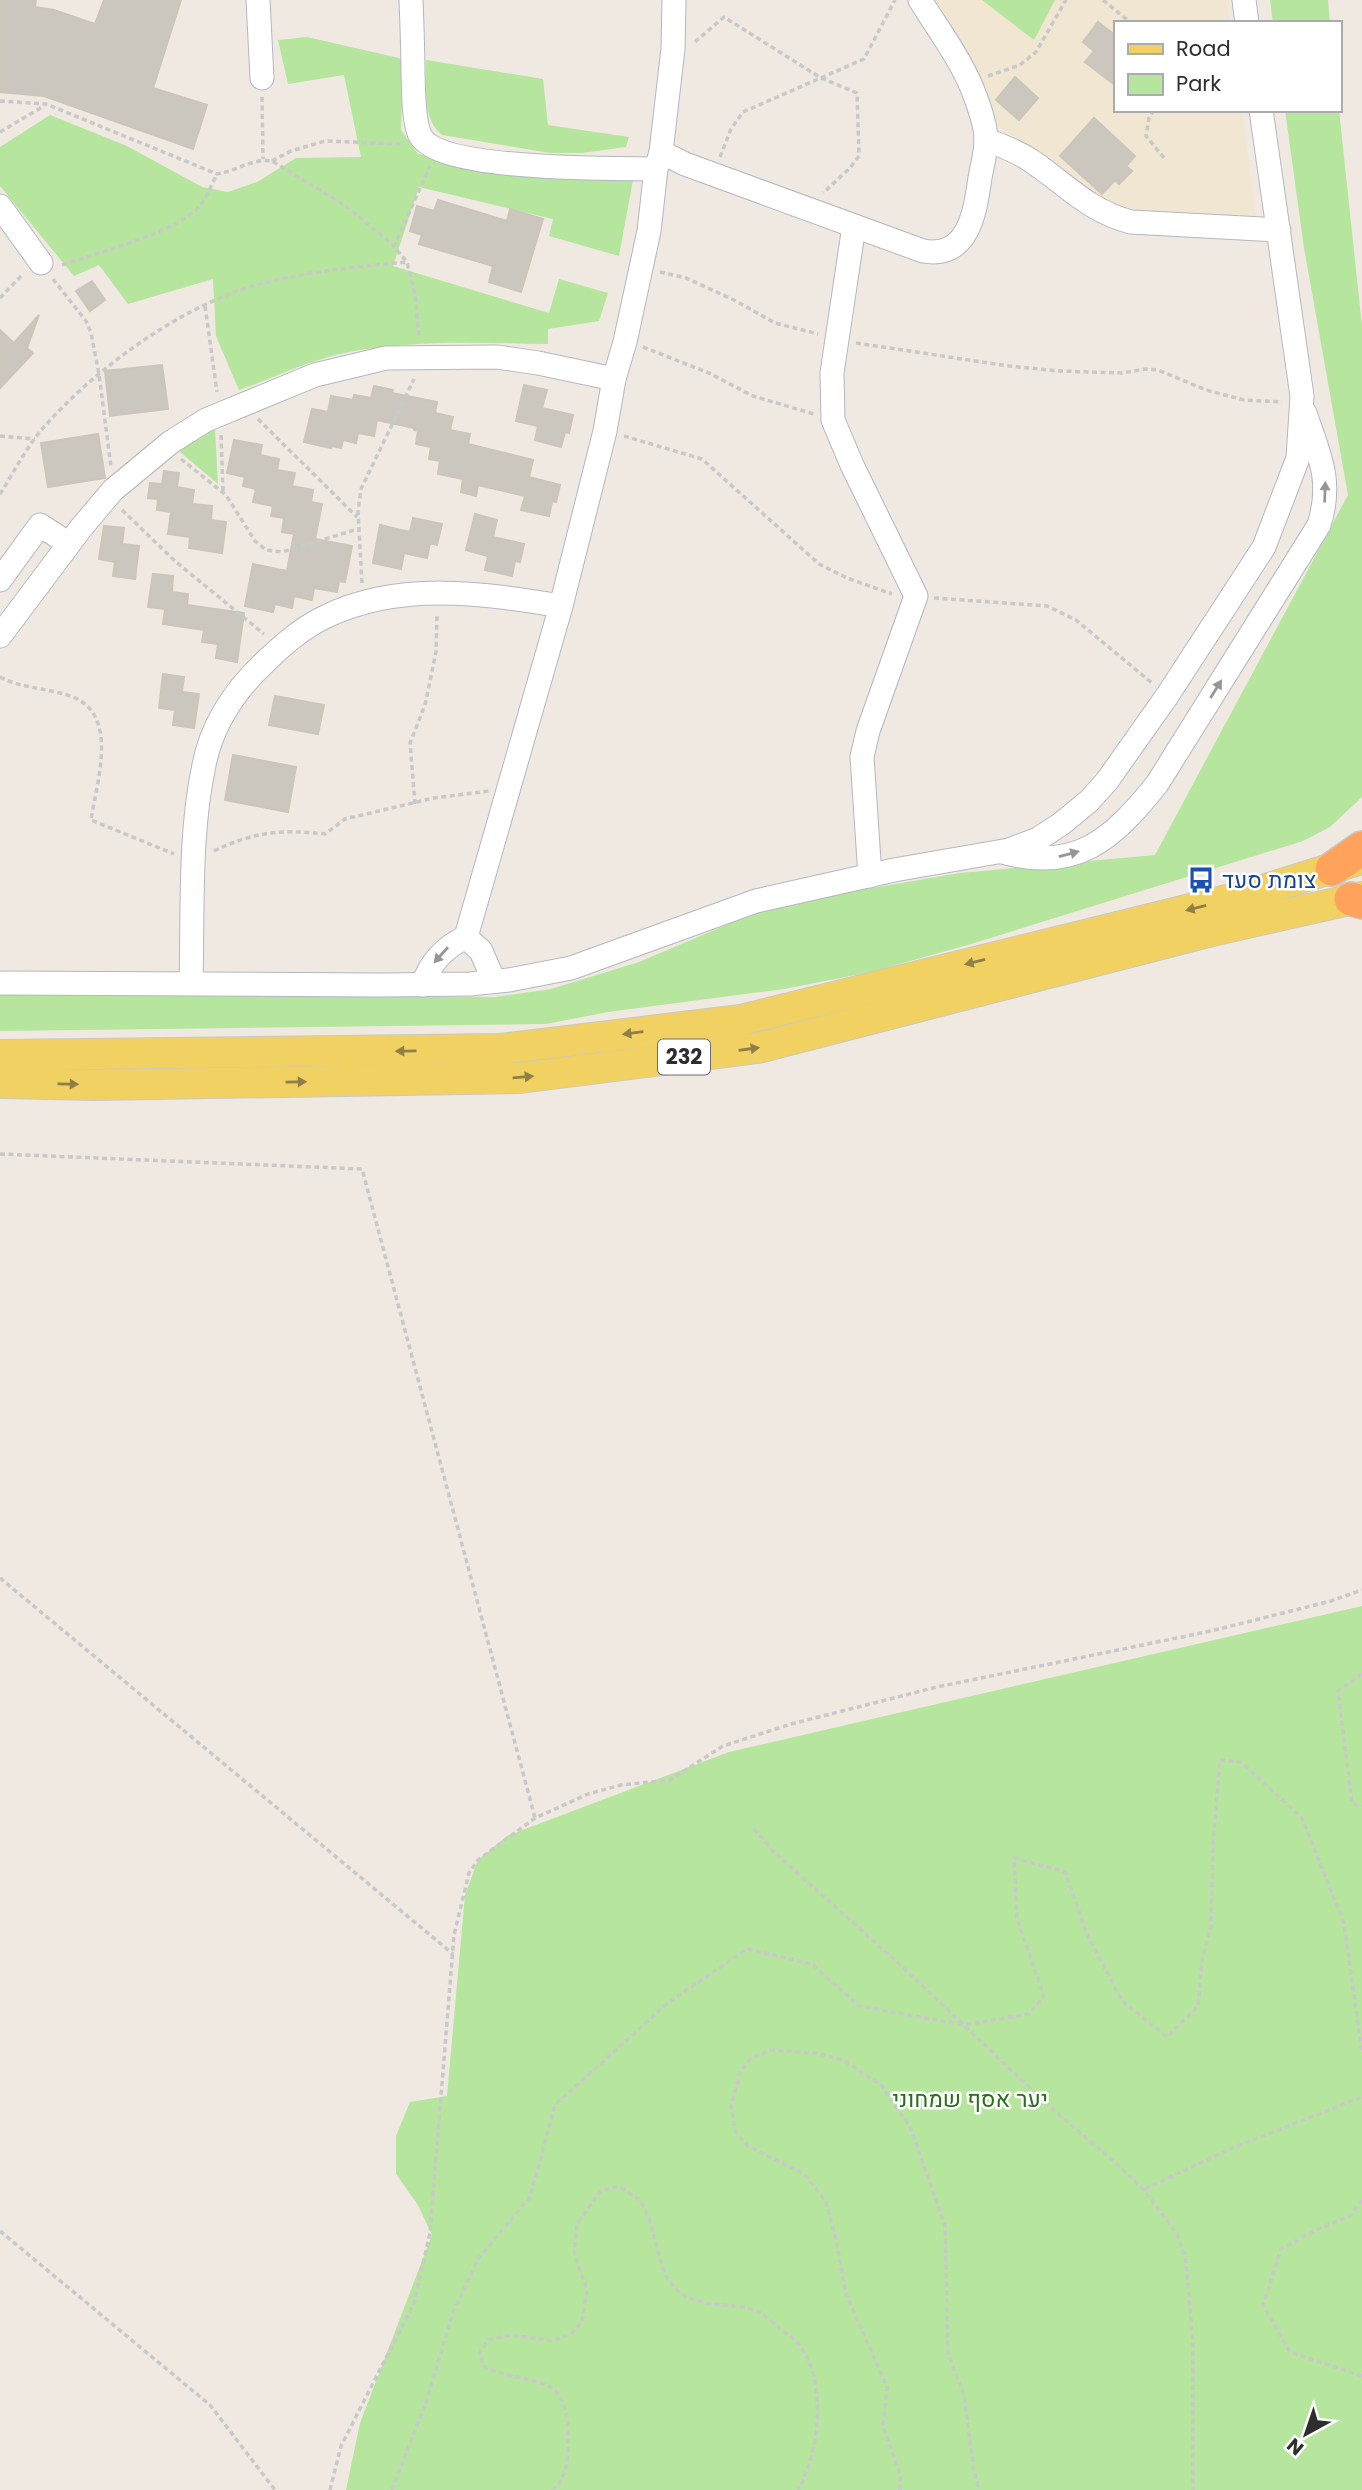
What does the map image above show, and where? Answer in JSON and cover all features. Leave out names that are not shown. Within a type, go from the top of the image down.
[{"type":"highway","points":[[1347,864],[1362,848]]},
{"type":"main road","name":"232","points":[[0,1055],[500,1049],[741,1020],[1247,895],[1347,864]]},
{"type":"main road","name":"232","points":[[0,1083],[96,1085],[520,1078],[758,1048],[1212,930],[1358,900]]},
{"type":"street","points":[[258,0],[262,78]]},
{"type":"street","points":[[411,0],[415,110],[420,135],[432,148],[506,164],[545,167],[658,160],[685,164],[936,254],[960,240],[970,228],[986,140],[982,120],[962,66],[920,0]]},
{"type":"street","points":[[423,985],[426,974],[438,957],[451,944],[466,937],[561,606],[605,431],[614,379],[625,342],[649,231],[673,49],[674,0]]},
{"type":"street","points":[[1244,0],[1247,21]]},
{"type":"street","points":[[0,983],[423,985],[494,982],[571,968],[756,901],[870,876],[1002,852],[1038,839],[1062,824],[1107,781],[1167,696],[1264,548],[1298,458],[1301,403],[1296,340],[1261,112]]},
{"type":"street","points":[[986,140],[1027,158],[1078,198],[1116,218],[1131,222],[1279,230]]},
{"type":"street","points":[[0,206],[42,264]]},
{"type":"street","points":[[854,226],[832,373],[833,419],[852,465],[916,596],[868,731],[862,757],[870,876]]},
{"type":"street","points":[[0,636],[111,493],[165,446],[206,420],[315,375],[386,358],[497,357],[614,379]]},
{"type":"street","points":[[1002,852],[1040,859],[1070,855],[1094,845],[1114,833],[1157,784],[1319,525],[1324,510],[1324,471],[1301,403]]},
{"type":"street","points":[[0,580],[40,525],[69,544]]},
{"type":"street","points":[[191,983],[194,861],[198,800],[204,763],[212,736],[233,697],[281,647],[324,617],[362,603],[437,592],[488,594],[561,606]]},
{"type":"street","points":[[466,937],[481,951],[494,982]]},
{"type":"path","points":[[714,174],[731,129],[743,111],[864,59],[895,0]]},
{"type":"path","points":[[969,83],[1020,65],[1036,52],[1066,0]]},
{"type":"path","points":[[1102,0],[1128,21]]},
{"type":"path","points":[[673,49],[685,51],[724,17],[821,78],[857,93],[859,156],[850,168],[806,208]]},
{"type":"path","points":[[262,78],[263,159]]},
{"type":"path","points":[[0,101],[46,104],[217,174],[233,171],[258,159],[272,161],[346,206],[394,247],[407,262],[419,320],[418,358],[409,393],[361,489],[358,519],[362,603]]},
{"type":"path","points":[[0,132],[46,104]]},
{"type":"path","points":[[1153,112],[1146,136],[1165,159]]},
{"type":"path","points":[[272,161],[291,151],[325,141],[432,148],[394,247]]},
{"type":"path","points":[[0,298],[42,264],[170,227],[191,215],[202,204],[217,174]]},
{"type":"path","points":[[0,494],[35,439],[81,388],[144,339],[205,306],[248,288],[335,269],[407,262]]},
{"type":"path","points":[[42,264],[86,321],[92,333],[99,374],[111,493],[176,562],[281,647]]},
{"type":"path","points":[[641,268],[686,278],[775,323],[836,340],[1022,368],[1122,373],[1158,370],[1206,390],[1244,400],[1301,403]]},
{"type":"path","points":[[205,306],[220,415],[223,492]]},
{"type":"path","points":[[625,342],[697,368],[752,396],[833,419]]},
{"type":"path","points":[[244,405],[358,519]]},
{"type":"path","points":[[0,436],[35,439]]},
{"type":"path","points":[[165,446],[223,492],[255,541],[266,550],[275,553],[359,529]]},
{"type":"path","points":[[415,804],[410,743],[425,705],[436,652],[437,592]]},
{"type":"path","points":[[0,677],[10,683],[72,697],[83,702],[95,715],[101,732],[102,756],[90,820],[194,861],[238,840],[291,830],[325,834],[345,819],[434,798],[507,789]]},
{"type":"path","points":[[0,1154],[362,1169],[536,1818]]},
{"type":"path","points":[[0,1578],[453,1954]]},
{"type":"path","points":[[330,2490],[341,2446],[414,2303],[430,2234],[454,1935],[469,1873],[478,1860],[536,1818],[588,1794],[621,1786],[670,1780],[723,1746],[791,1724],[937,1687],[1211,1631],[1331,1601],[1362,1590]]},
{"type":"path","points":[[1362,1674],[1338,1691],[1352,1804],[1362,1807]]},
{"type":"path","points":[[393,2490],[426,2402],[453,2313],[478,2259],[530,2197],[555,2105],[669,2003],[747,1949],[812,1964],[859,2006],[964,2025],[1029,2014],[1044,1996],[1017,1918],[1014,1858],[1065,1872],[1087,1934],[1122,2001],[1167,2037],[1198,2006],[1202,1961],[1211,1926],[1213,1845],[1220,1760],[1241,1762],[1302,1818],[1344,1923],[1362,2052]]},
{"type":"path","points":[[754,1829],[773,1851],[909,1973],[1051,2109],[1118,2164],[1144,2190],[1177,2234],[1186,2261],[1193,2345],[1193,2490]]},
{"type":"path","points":[[900,2490],[900,2474],[883,2427],[887,2387],[846,2294],[835,2235],[825,2200],[804,2174],[748,2146],[736,2133],[731,2107],[740,2073],[751,2058],[770,2050],[816,2053],[843,2060],[881,2085],[910,2127],[945,2225],[948,2353],[964,2395],[979,2490]]},
{"type":"path","points":[[1144,2190],[1232,2148],[1362,2098]]},
{"type":"path","points":[[552,2490],[568,2465],[569,2420],[559,2392],[538,2380],[501,2374],[483,2366],[480,2351],[489,2340],[510,2335],[553,2341],[572,2333],[582,2322],[587,2290],[575,2253],[577,2224],[600,2192],[618,2186],[639,2199],[651,2221],[665,2273],[677,2290],[699,2301],[759,2312],[797,2342],[809,2364],[818,2396],[818,2424],[804,2480],[798,2490]]},
{"type":"path","points":[[1362,2200],[1350,2216],[1281,2249],[1263,2305],[1290,2352],[1362,2376]]},
{"type":"path","points":[[0,2231],[210,2405],[275,2490]]},
{"type":"shaded area","points":[[936,0],[1227,0],[1230,21],[1114,21],[1114,112],[1242,112],[1256,218],[1132,212],[1092,197],[999,126],[971,61]]},
{"type":"green space","points":[[982,0],[1055,0],[1034,40]]},
{"type":"green space","points":[[1270,0],[1328,0],[1330,21],[1273,21]]},
{"type":"green space","points":[[307,37],[403,59],[401,130],[418,154],[501,173],[613,180],[625,176],[633,180],[619,256],[549,236],[553,219],[419,187],[393,266],[549,313],[559,279],[608,293],[599,321],[548,329],[548,344],[417,344],[366,349],[327,357],[239,390],[216,336],[213,279],[128,304],[99,265],[74,276],[0,186],[0,147],[50,115],[127,146],[202,187],[228,192],[257,182],[296,158],[361,157],[344,75],[288,84],[278,40]]},
{"type":"green space","points":[[426,60],[543,79],[548,125],[629,137],[626,147],[582,153],[550,153],[442,135],[435,128],[428,110]]},
{"type":"green space","points":[[1285,112],[1339,112],[1362,326],[1362,797],[1330,827],[1303,841],[971,944],[871,972],[784,989],[608,1012],[546,1024],[0,1031],[0,995],[495,997],[551,989],[639,962],[755,913],[808,899],[960,873],[1155,855],[1348,495],[1304,248]]},
{"type":"green space","points":[[215,429],[218,484],[179,451]]},
{"type":"green space","name":"יער אסף שמחוני","points":[[1362,1606],[1362,2490],[346,2490],[360,2423],[432,2235],[418,2205],[396,2174],[396,2136],[410,2102],[447,2096],[465,1895],[478,1860],[507,1836],[729,1752]]},
{"type":"building","points":[[0,0],[36,0],[35,7],[54,10],[95,24],[104,0],[181,0],[153,88],[207,105],[193,149],[44,96],[0,92]]},
{"type":"building","points":[[1098,22],[1114,34],[1114,84],[1085,62],[1094,51],[1083,42]]},
{"type":"building","points":[[1015,77],[1038,98],[1019,120],[996,100]]},
{"type":"building","points":[[1094,118],[1135,156],[1126,166],[1132,171],[1119,184],[1115,180],[1102,194],[1060,156]]},
{"type":"building","points":[[438,200],[507,221],[510,209],[543,219],[521,292],[489,282],[493,266],[419,244],[422,235],[410,231],[417,206],[434,211]]},
{"type":"building","points":[[92,281],[105,300],[90,311],[76,291]]},
{"type":"building","points":[[39,315],[27,348],[33,353],[0,388],[0,330],[14,343]]},
{"type":"building","points":[[162,365],[168,409],[110,416],[105,371]]},
{"type":"building","points":[[524,385],[547,390],[542,408],[573,415],[569,433],[565,432],[561,447],[535,440],[538,426],[516,421]]},
{"type":"building","points":[[374,386],[393,390],[392,393],[437,402],[435,413],[453,417],[450,430],[470,434],[468,444],[533,460],[529,477],[560,485],[556,502],[552,501],[549,516],[521,510],[525,496],[478,485],[476,496],[461,492],[463,479],[438,474],[440,461],[429,459],[431,447],[416,444],[418,431],[414,428],[377,420],[374,436],[358,433],[356,443],[343,440],[341,448],[304,442],[312,409],[328,412],[331,396],[353,400],[354,395],[371,398]]},
{"type":"building","points":[[98,434],[105,478],[48,487],[41,443]]},
{"type":"building","points":[[234,440],[262,445],[260,455],[279,459],[277,470],[295,473],[292,486],[313,490],[311,502],[322,504],[315,539],[352,546],[345,582],[339,581],[337,592],[314,588],[312,600],[294,596],[292,608],[275,604],[273,612],[245,606],[253,564],[287,571],[294,534],[282,532],[284,518],[271,516],[273,506],[253,502],[256,489],[243,486],[245,477],[227,473]]},
{"type":"building","points":[[164,471],[179,473],[177,487],[194,490],[192,504],[212,506],[211,520],[226,522],[222,553],[189,548],[190,537],[168,534],[171,512],[157,510],[158,499],[148,498],[150,483],[162,484]]},
{"type":"building","points":[[475,514],[497,520],[493,537],[524,544],[520,562],[515,561],[512,576],[485,570],[488,556],[466,550]]},
{"type":"building","points":[[413,518],[442,524],[437,545],[430,543],[427,558],[404,553],[401,569],[373,563],[380,525],[410,532]]},
{"type":"building","points":[[104,526],[124,528],[122,544],[139,546],[135,579],[113,576],[115,562],[99,559]]},
{"type":"building","points":[[153,574],[173,576],[172,592],[188,594],[187,605],[244,613],[237,662],[216,658],[218,644],[202,642],[204,630],[163,624],[165,609],[148,607]]},
{"type":"building","points":[[163,674],[184,677],[182,692],[199,694],[194,728],[173,725],[175,710],[159,708]]},
{"type":"building","points":[[275,696],[324,705],[318,734],[269,725]]},
{"type":"building","points":[[233,755],[296,767],[288,812],[225,800]]},
{"type":"place","name":"צומת סעד","points":[[1201,880]]}]
